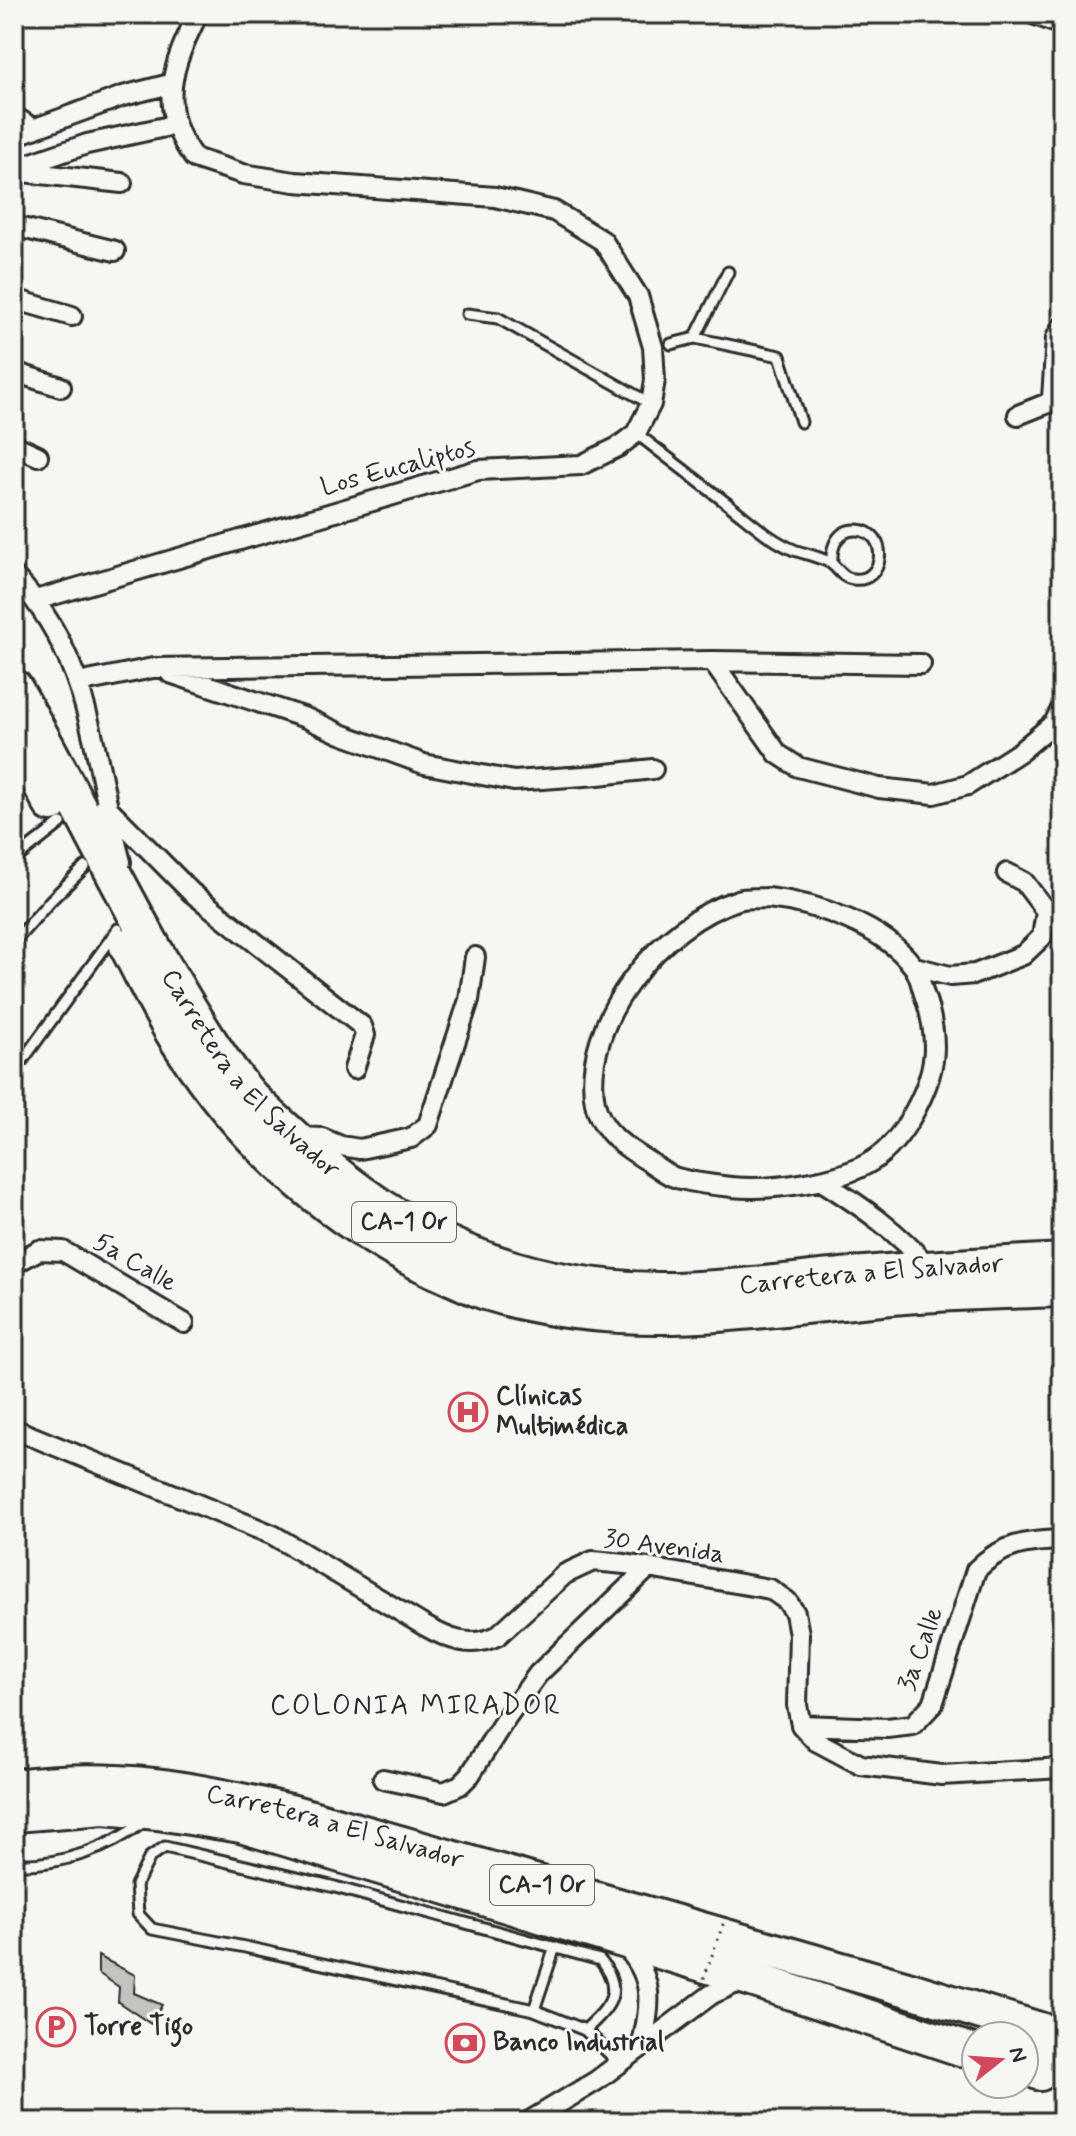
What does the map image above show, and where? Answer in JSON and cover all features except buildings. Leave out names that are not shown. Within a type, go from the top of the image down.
[{"type":"highway","name":"Carretera a El Salvador","points":[[14,687],[43,737],[181,1046],[218,1098],[258,1143],[325,1204],[409,1259],[487,1293],[547,1308],[658,1316],[749,1312],[922,1295],[1062,1289]]},
{"type":"highway","name":"Carretera a El Salvador","points":[[14,734],[85,867],[250,1096],[293,1137],[334,1157],[379,1207],[422,1233],[494,1264],[579,1284],[657,1290],[701,1289],[929,1268],[1062,1261]]},
{"type":"highway","name":"Carretera a El Salvador","points":[[14,1787],[82,1782],[167,1786],[294,1813],[960,2021]]},
{"type":"highway","name":"Carretera a El Salvador","points":[[14,1814],[104,1807],[241,1825],[749,1978],[960,2048]]},
{"type":"highway","points":[[890,2026],[914,2019],[960,2026]]},
{"type":"highway","name":"Carretera a El Salvador","points":[[1040,2035],[1062,2037]]},
{"type":"street","points":[[14,170],[87,144],[174,125],[170,84],[184,41],[198,14]]},
{"type":"street","points":[[1033,14],[1062,25]]},
{"type":"street","points":[[14,136],[123,96],[170,84]]},
{"type":"street","points":[[14,116],[34,129]]},
{"type":"street","name":"Los Eucaliptos","points":[[36,600],[478,470],[581,465],[618,447],[636,433],[651,404],[662,346],[638,296],[603,241],[554,211],[495,197],[295,182],[243,174],[194,158],[174,125]]},
{"type":"street","points":[[14,170],[122,183]]},
{"type":"street","points":[[14,226],[115,251]]},
{"type":"street","points":[[14,299],[72,316]]},
{"type":"street","points":[[1018,415],[1048,403],[1052,398],[1056,338],[1062,327]]},
{"type":"street","points":[[14,372],[61,387]]},
{"type":"street","points":[[14,445],[38,456]]},
{"type":"street","points":[[14,576],[36,600],[61,642],[78,683],[95,739],[127,924]]},
{"type":"street","points":[[78,683],[153,668],[712,661],[921,664]]},
{"type":"street","points":[[712,661],[778,754],[798,767],[879,788],[934,794],[968,785],[1021,751],[1054,723],[1062,707]]},
{"type":"street","points":[[153,668],[306,718],[424,764],[514,781],[653,769]]},
{"type":"street","points":[[105,805],[191,892],[362,1026],[365,1035],[354,1069]]},
{"type":"street","points":[[915,967],[950,976],[975,974],[1023,955],[1042,937],[1046,911],[1024,882],[1007,873]]},
{"type":"street","points":[[740,899],[801,902],[846,917],[895,947],[915,967],[931,1014],[934,1050],[925,1086],[911,1116],[891,1146],[870,1162],[820,1180],[763,1188],[731,1187],[675,1178],[622,1145],[607,1128],[595,1105],[594,1078],[605,1024],[633,981],[659,948],[709,913],[740,899]]},
{"type":"street","points":[[334,1157],[411,1138],[428,1125],[469,1000],[475,957]]},
{"type":"street","points":[[820,1180],[867,1210],[906,1241],[929,1268]]},
{"type":"street","name":"5a Calle","points":[[14,1264],[39,1250],[63,1251],[184,1323]]},
{"type":"street","name":"30 Avenida","points":[[14,1429],[273,1535],[423,1625],[445,1637],[466,1643],[484,1642],[497,1636],[565,1574],[593,1561],[770,1589],[787,1601],[795,1613],[799,1634],[797,1705],[801,1725]]},
{"type":"street","name":"3a Calle","points":[[801,1725],[887,1728],[913,1725],[933,1704],[976,1570],[990,1556],[1007,1548],[1034,1541],[1062,1540]]},
{"type":"street","points":[[383,1779],[444,1792],[460,1785],[470,1775],[538,1674],[648,1568]]},
{"type":"street","points":[[801,1725],[816,1741],[861,1765],[942,1775],[1062,1768]]},
{"type":"street","points":[[616,1937],[637,1958],[647,1984],[649,2010],[642,2044]]},
{"type":"street","points":[[528,2122],[596,2081],[712,1994],[749,1978]]},
{"type":"lane","points":[[695,338],[728,272]]},
{"type":"lane","points":[[467,314],[498,318],[651,404]]},
{"type":"lane","points":[[662,346],[695,338],[780,356],[801,422]]},
{"type":"lane","points":[[636,433],[779,544],[832,563],[839,573],[850,579],[862,580],[872,574],[879,564],[881,552],[877,541],[868,533],[856,530],[845,532],[835,540],[831,551],[832,563]]},
{"type":"lane","points":[[14,860],[61,823]]},
{"type":"lane","points":[[14,942],[85,867]]},
{"type":"lane","points":[[14,1072],[127,924]]},
{"type":"lane","points":[[14,1864],[63,1859],[99,1848],[158,1812]]},
{"type":"lane","points":[[585,2030],[605,2011],[614,1992],[611,1974],[600,1960],[335,1887],[165,1847],[150,1857],[136,1885],[138,1914],[152,1929],[534,2010],[585,2030],[619,2063]]},
{"type":"lane","points":[[534,2010],[555,1947]]},
{"type":"path","points":[[701,1986],[725,1919]]},
{"type":"place","name":"Clínicas Multimédica","points":[[468,1412]]},
{"type":"place","name":"Torre Tigo","points":[[56,2027]]},
{"type":"place","name":"Banco Industrial","points":[[465,2043]]},
{"type":"district","name":"COLONIA MIRADOR","points":[[416,1706]]}]
